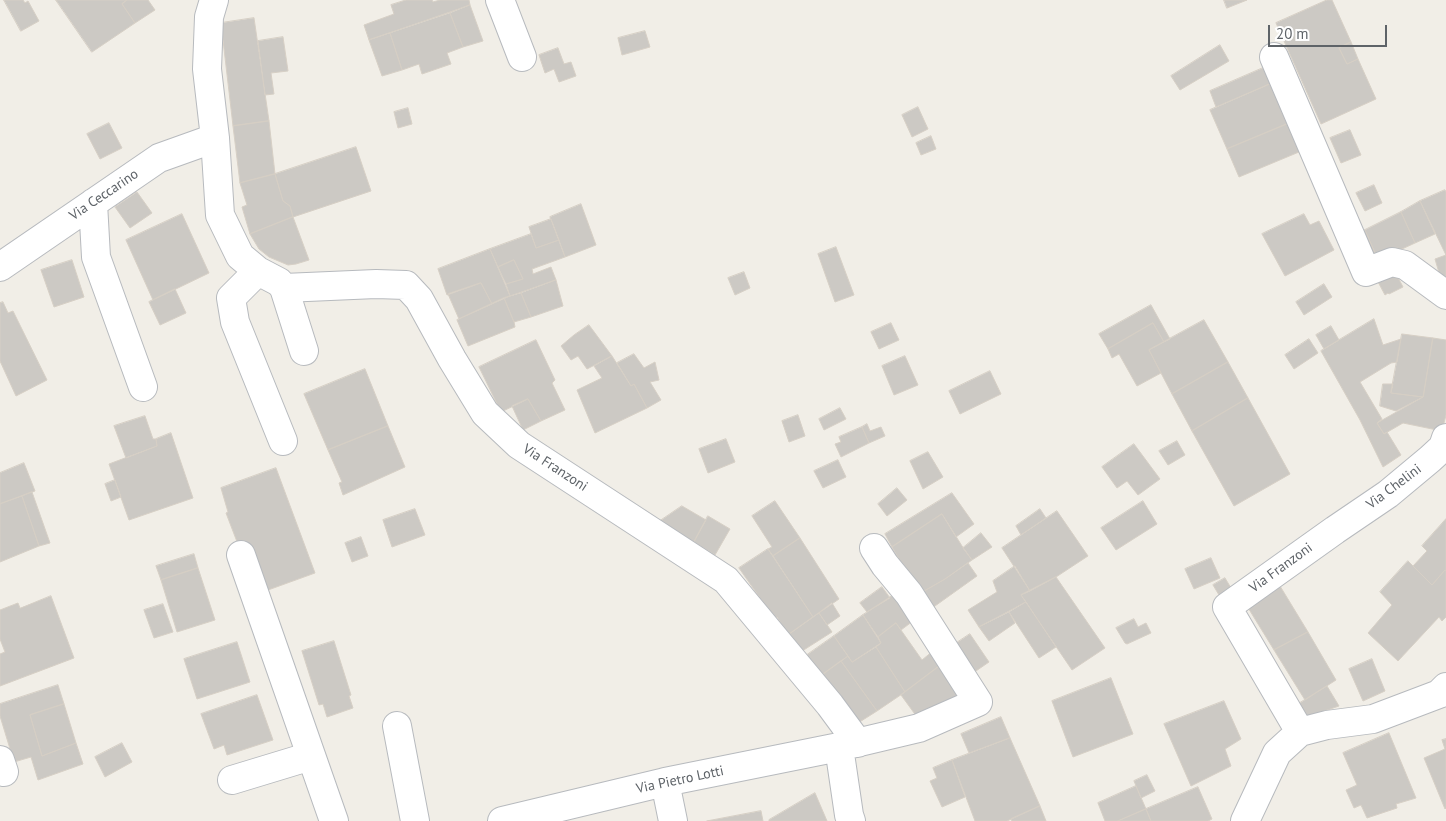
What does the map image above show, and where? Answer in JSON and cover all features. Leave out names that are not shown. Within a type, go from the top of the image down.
[{"type":"street","points":[[214,0],[209,17],[207,69],[216,138],[220,215],[240,256],[258,271],[279,282],[284,288],[304,351]]},
{"type":"street","points":[[500,0],[522,57]]},
{"type":"street","points":[[1274,57],[1366,272],[1392,262],[1405,265],[1446,295]]},
{"type":"street","name":"Via Ceccarino","points":[[0,267],[159,158],[216,138]]},
{"type":"street","points":[[93,203],[96,257],[143,387]]},
{"type":"street","points":[[258,271],[232,298],[235,322],[283,441]]},
{"type":"street","name":"Via Franzoni","points":[[284,288],[376,284],[406,285],[419,299],[452,359],[485,413],[519,445],[726,580],[830,704],[849,745]]},
{"type":"street","name":"Via Chelini","points":[[1335,530],[1402,483],[1443,447],[1446,438]]},
{"type":"street","name":"Via Franzoni","points":[[1300,732],[1227,607],[1335,530]]},
{"type":"street","points":[[851,821],[849,815],[849,745],[919,728],[978,702],[909,594],[885,565],[874,548]]},
{"type":"street","points":[[241,555],[334,821]]},
{"type":"street","points":[[1245,821],[1277,754],[1300,732],[1327,725],[1373,719],[1439,694],[1446,687]]},
{"type":"street","points":[[397,726],[415,821]]},
{"type":"street","name":"Via Pietro Lotti","points":[[502,821],[578,812],[665,782],[849,745]]},
{"type":"street","points":[[232,780],[312,756]]},
{"type":"street","points":[[665,782],[673,821]]},
{"type":"building","points":[[4,0],[23,0],[25,3],[28,1],[39,21],[21,31]]},
{"type":"building","points":[[56,0],[127,0],[122,4],[135,23],[92,52]]},
{"type":"building","points":[[127,0],[148,0],[155,10],[135,23],[122,4]]},
{"type":"building","points":[[406,0],[432,0],[433,2],[440,0],[469,0],[470,5],[369,40],[364,25],[394,14],[391,5]]},
{"type":"building","points":[[1224,0],[1247,0],[1227,8]]},
{"type":"building","points":[[1327,0],[1332,0],[1351,42],[1339,48],[1347,64],[1358,59],[1376,99],[1321,124],[1276,23]]},
{"type":"building","points":[[470,5],[483,41],[463,47],[450,13]]},
{"type":"building","points":[[450,13],[463,47],[447,53],[451,64],[422,74],[419,64],[402,70],[390,33]]},
{"type":"building","points":[[254,18],[269,121],[233,126],[221,23]]},
{"type":"building","points":[[645,31],[650,47],[622,55],[618,38]]},
{"type":"building","points":[[390,33],[402,70],[382,76],[369,40]]},
{"type":"building","points":[[283,37],[288,71],[271,73],[274,94],[265,95],[258,41]]},
{"type":"building","points":[[1351,42],[1358,59],[1347,64],[1339,48]]},
{"type":"building","points":[[1220,45],[1229,61],[1180,90],[1171,76]]},
{"type":"building","points":[[558,48],[564,64],[571,62],[576,76],[559,82],[554,69],[545,73],[539,55]]},
{"type":"building","points":[[1263,68],[1270,84],[1216,107],[1210,91]]},
{"type":"building","points":[[1270,84],[1287,124],[1227,149],[1210,110]]},
{"type":"building","points":[[918,107],[928,129],[912,137],[902,115]]},
{"type":"building","points":[[408,108],[412,124],[398,128],[394,112]]},
{"type":"building","points":[[269,121],[275,174],[240,183],[233,126]]},
{"type":"building","points":[[109,123],[122,148],[100,159],[87,134]]},
{"type":"building","points":[[1287,124],[1299,152],[1239,177],[1227,149]]},
{"type":"building","points":[[1350,130],[1361,155],[1341,163],[1330,138]]},
{"type":"building","points":[[931,136],[936,149],[921,155],[916,143]]},
{"type":"building","points":[[356,147],[371,191],[293,217],[290,206],[283,201],[275,174]]},
{"type":"building","points":[[275,174],[283,201],[290,206],[293,217],[250,234],[242,207],[247,205],[240,183]]},
{"type":"building","points":[[1374,185],[1382,203],[1365,211],[1356,193]]},
{"type":"building","points":[[1445,190],[1446,192],[1446,255],[1420,201]]},
{"type":"building","points":[[137,192],[152,213],[130,228],[115,207]]},
{"type":"building","points":[[1420,201],[1435,234],[1415,243],[1401,212]]},
{"type":"building","points":[[581,204],[596,245],[565,257],[550,217]]},
{"type":"building","points":[[1401,212],[1415,243],[1378,260],[1365,230]]},
{"type":"building","points":[[182,214],[209,273],[153,300],[126,240]]},
{"type":"building","points":[[1304,214],[1310,225],[1319,221],[1334,250],[1285,276],[1262,234]]},
{"type":"building","points":[[293,217],[309,260],[288,265],[269,257],[259,249],[250,234]]},
{"type":"building","points":[[551,219],[559,240],[536,248],[529,227]]},
{"type":"building","points":[[1365,230],[1378,260],[1357,234]]},
{"type":"building","points":[[531,234],[536,248],[559,240],[565,257],[532,269],[533,274],[551,267],[556,280],[510,296],[506,284],[523,279],[514,260],[498,267],[490,249]]},
{"type":"building","points":[[836,247],[854,295],[835,302],[818,254]]},
{"type":"building","points":[[490,249],[510,296],[492,304],[481,283],[447,295],[438,269]]},
{"type":"building","points":[[1446,255],[1446,286],[1442,283],[1435,259]]},
{"type":"building","points":[[72,260],[84,297],[54,307],[41,270]]},
{"type":"building","points":[[514,260],[523,279],[506,284],[498,267]]},
{"type":"building","points":[[1394,270],[1403,287],[1385,295],[1377,280]]},
{"type":"building","points":[[744,272],[750,288],[735,295],[728,278]]},
{"type":"building","points":[[556,280],[563,306],[531,317],[521,293]]},
{"type":"building","points":[[481,283],[492,304],[459,319],[448,294]]},
{"type":"building","points":[[1324,284],[1332,297],[1304,315],[1296,302]]},
{"type":"building","points":[[175,289],[186,313],[160,325],[149,302]]},
{"type":"building","points":[[521,293],[531,317],[514,322],[504,298]]},
{"type":"building","points":[[504,298],[515,327],[468,346],[457,320]]},
{"type":"building","points":[[3,302],[8,313],[13,311],[47,380],[16,396],[0,361],[0,303]]},
{"type":"building","points":[[1151,305],[1170,339],[1164,342],[1153,323],[1108,349],[1099,334]]},
{"type":"building","points":[[1374,319],[1383,345],[1401,339],[1397,362],[1391,363],[1360,382],[1382,419],[1377,423],[1384,434],[1387,432],[1401,455],[1383,467],[1360,420],[1321,351]]},
{"type":"building","points":[[1204,320],[1228,362],[1172,394],[1149,350]]},
{"type":"building","points":[[891,323],[899,340],[879,349],[871,332]]},
{"type":"building","points":[[1153,323],[1164,342],[1149,350],[1161,373],[1137,386],[1119,354],[1112,358],[1108,349]]},
{"type":"building","points":[[589,325],[612,356],[587,369],[578,356],[571,360],[561,346]]},
{"type":"building","points":[[1331,326],[1339,340],[1324,349],[1316,335]]},
{"type":"building","points":[[1402,334],[1433,338],[1423,397],[1391,393]]},
{"type":"building","points":[[1433,338],[1446,340],[1446,415],[1442,431],[1403,423],[1384,434],[1377,423],[1423,397]]},
{"type":"building","points":[[1309,339],[1318,353],[1294,369],[1285,355]]},
{"type":"building","points":[[536,340],[555,380],[552,383],[565,410],[541,421],[528,399],[501,412],[479,367]]},
{"type":"building","points":[[634,354],[644,368],[655,362],[659,380],[650,382],[661,400],[647,408],[634,384],[631,386],[617,363]]},
{"type":"building","points":[[612,356],[631,386],[634,384],[647,408],[595,433],[577,390],[602,378],[594,366]]},
{"type":"building","points":[[905,356],[918,385],[894,395],[882,366]]},
{"type":"building","points":[[1228,362],[1248,398],[1192,431],[1172,394]]},
{"type":"building","points":[[365,369],[388,426],[328,450],[304,394]]},
{"type":"building","points":[[990,371],[1001,394],[960,414],[949,391]]},
{"type":"building","points":[[1383,384],[1393,384],[1391,393],[1423,397],[1396,411],[1380,406]]},
{"type":"building","points":[[1248,398],[1290,474],[1234,506],[1192,431]]},
{"type":"building","points":[[528,399],[541,421],[523,430],[512,406]]},
{"type":"building","points":[[840,408],[846,419],[824,430],[819,419]]},
{"type":"building","points":[[798,415],[805,436],[789,442],[782,421]]},
{"type":"building","points":[[145,416],[153,439],[156,439],[157,446],[126,458],[114,426]]},
{"type":"building","points":[[867,424],[870,431],[881,427],[885,436],[869,443],[862,427]]},
{"type":"building","points":[[388,426],[405,467],[343,495],[339,483],[342,482],[328,450]]},
{"type":"building","points":[[862,427],[869,443],[841,457],[835,444],[841,442],[839,437]]},
{"type":"building","points":[[171,433],[193,498],[129,520],[109,464],[157,446],[156,439]]},
{"type":"building","points":[[726,439],[735,462],[708,473],[699,449]]},
{"type":"building","points":[[1177,441],[1185,455],[1168,465],[1159,451]]},
{"type":"building","points":[[1134,444],[1160,479],[1138,495],[1127,481],[1117,488],[1102,467]]},
{"type":"building","points":[[928,452],[943,477],[923,489],[910,461]]},
{"type":"building","points":[[838,460],[846,477],[823,488],[814,471]]},
{"type":"building","points":[[24,463],[35,491],[0,504],[0,473]]},
{"type":"building","points":[[276,468],[315,573],[257,594],[226,513],[228,512],[221,488]]},
{"type":"building","points":[[115,480],[121,497],[111,501],[105,484]]},
{"type":"building","points":[[897,488],[907,500],[887,516],[878,504]]},
{"type":"building","points":[[32,492],[50,543],[39,546],[22,496]]},
{"type":"building","points":[[952,493],[974,524],[956,537],[942,514],[892,547],[885,534]]},
{"type":"building","points":[[22,496],[39,546],[0,562],[0,504]]},
{"type":"building","points":[[775,501],[800,538],[773,556],[768,549],[772,547],[752,516]]},
{"type":"building","points":[[1143,501],[1157,524],[1116,550],[1101,528]]},
{"type":"building","points":[[682,506],[706,520],[694,542],[660,521]]},
{"type":"building","points":[[415,509],[425,535],[392,547],[383,520]]},
{"type":"building","points":[[1040,509],[1046,518],[1021,535],[1016,526]]},
{"type":"building","points":[[1057,511],[1088,556],[1030,591],[1002,548]]},
{"type":"building","points":[[942,514],[972,560],[919,594],[892,547]]},
{"type":"building","points":[[708,516],[730,529],[715,555],[694,542]]},
{"type":"building","points":[[1446,519],[1446,571],[1432,585],[1413,566],[1427,551],[1422,546]]},
{"type":"building","points":[[981,533],[992,547],[972,560],[963,548]]},
{"type":"building","points":[[361,537],[368,556],[352,562],[345,543]]},
{"type":"building","points":[[800,538],[839,599],[813,617],[773,556]]},
{"type":"building","points":[[768,549],[813,617],[788,635],[777,617],[774,618],[739,568]]},
{"type":"building","points":[[194,554],[198,568],[161,580],[156,566]]},
{"type":"building","points":[[1211,558],[1220,578],[1194,589],[1185,569]]},
{"type":"building","points":[[1408,561],[1432,585],[1446,571],[1446,617],[1442,621],[1439,617],[1398,661],[1368,633],[1392,605],[1380,592]]},
{"type":"building","points":[[968,563],[977,576],[928,611],[919,594]]},
{"type":"building","points":[[1015,566],[1030,591],[1021,595],[1026,602],[979,627],[968,610],[997,592],[993,581]]},
{"type":"building","points":[[198,568],[215,620],[177,632],[161,580]]},
{"type":"building","points":[[1056,577],[1105,648],[1072,670],[1021,595]]},
{"type":"building","points":[[1225,578],[1231,588],[1222,600],[1213,585]]},
{"type":"building","points":[[1280,586],[1308,632],[1274,650],[1247,606]]},
{"type":"building","points":[[882,587],[890,598],[867,612],[860,603]]},
{"type":"building","points":[[898,592],[917,618],[901,630],[896,623],[878,637],[863,615]]},
{"type":"building","points":[[51,596],[74,658],[0,686],[0,654],[5,652],[0,639],[0,610],[18,603],[20,608]]},
{"type":"building","points":[[1026,602],[1056,647],[1039,658],[1009,612]]},
{"type":"building","points":[[832,603],[840,616],[827,625],[819,613]]},
{"type":"building","points":[[163,604],[173,632],[154,638],[144,610]]},
{"type":"building","points":[[1009,612],[1015,623],[989,641],[979,627]]},
{"type":"building","points":[[819,613],[832,632],[799,653],[788,635]]},
{"type":"building","points":[[863,615],[881,643],[852,662],[834,636]]},
{"type":"building","points":[[1134,619],[1138,627],[1146,623],[1151,633],[1127,644],[1116,628]]},
{"type":"building","points":[[896,623],[922,660],[933,651],[942,664],[905,692],[876,647],[881,643],[878,637]]},
{"type":"building","points":[[1308,632],[1336,680],[1305,700],[1274,650]]},
{"type":"building","points":[[970,634],[989,662],[973,673],[949,648]]},
{"type":"building","points":[[834,636],[848,656],[822,675],[807,655]]},
{"type":"building","points":[[334,641],[351,695],[349,696],[353,708],[327,717],[323,704],[319,705],[302,651]]},
{"type":"building","points":[[237,642],[250,682],[197,699],[184,659]]},
{"type":"building","points":[[876,647],[905,692],[877,711],[841,661],[848,656],[852,662]]},
{"type":"building","points":[[1372,659],[1385,691],[1363,701],[1349,669]]},
{"type":"building","points":[[841,661],[877,711],[858,723],[822,675]]},
{"type":"building","points":[[942,664],[962,693],[917,717],[901,695]]},
{"type":"building","points":[[1111,678],[1133,734],[1073,757],[1052,701]]},
{"type":"building","points":[[58,685],[64,704],[30,715],[42,756],[76,743],[83,764],[38,780],[31,757],[14,762],[0,716],[0,704]]},
{"type":"building","points":[[1327,686],[1339,706],[1307,717],[1300,703]]},
{"type":"building","points":[[257,695],[273,740],[227,755],[224,745],[214,749],[201,714]]},
{"type":"building","points":[[1224,701],[1241,739],[1225,749],[1231,766],[1191,786],[1164,724]]},
{"type":"building","points":[[64,704],[76,743],[42,756],[30,715]]},
{"type":"building","points":[[1001,717],[1010,738],[969,753],[961,734]]},
{"type":"building","points":[[1389,733],[1416,798],[1396,804],[1397,808],[1367,818],[1361,805],[1354,808],[1346,790],[1357,785],[1343,753]]},
{"type":"building","points":[[1010,738],[1040,806],[1007,821],[975,821],[952,760]]},
{"type":"building","points":[[1446,739],[1445,809],[1424,758],[1445,749],[1442,740]]},
{"type":"building","points":[[122,743],[132,762],[105,777],[95,757]]},
{"type":"building","points":[[952,760],[965,797],[942,807],[930,781],[937,778],[933,768]]},
{"type":"building","points":[[1147,775],[1155,791],[1141,798],[1134,781]]},
{"type":"building","points":[[1136,786],[1146,809],[1118,821],[1105,821],[1098,803]]},
{"type":"building","points":[[1198,787],[1212,819],[1208,821],[1151,821],[1146,809]]},
{"type":"building","points":[[815,793],[827,821],[769,821],[769,820]]},
{"type":"building","points":[[1040,806],[1046,821],[1012,821],[1011,819]]},
{"type":"building","points":[[1146,809],[1151,821],[1118,821]]},
{"type":"building","points":[[761,811],[763,821],[707,821]]}]
